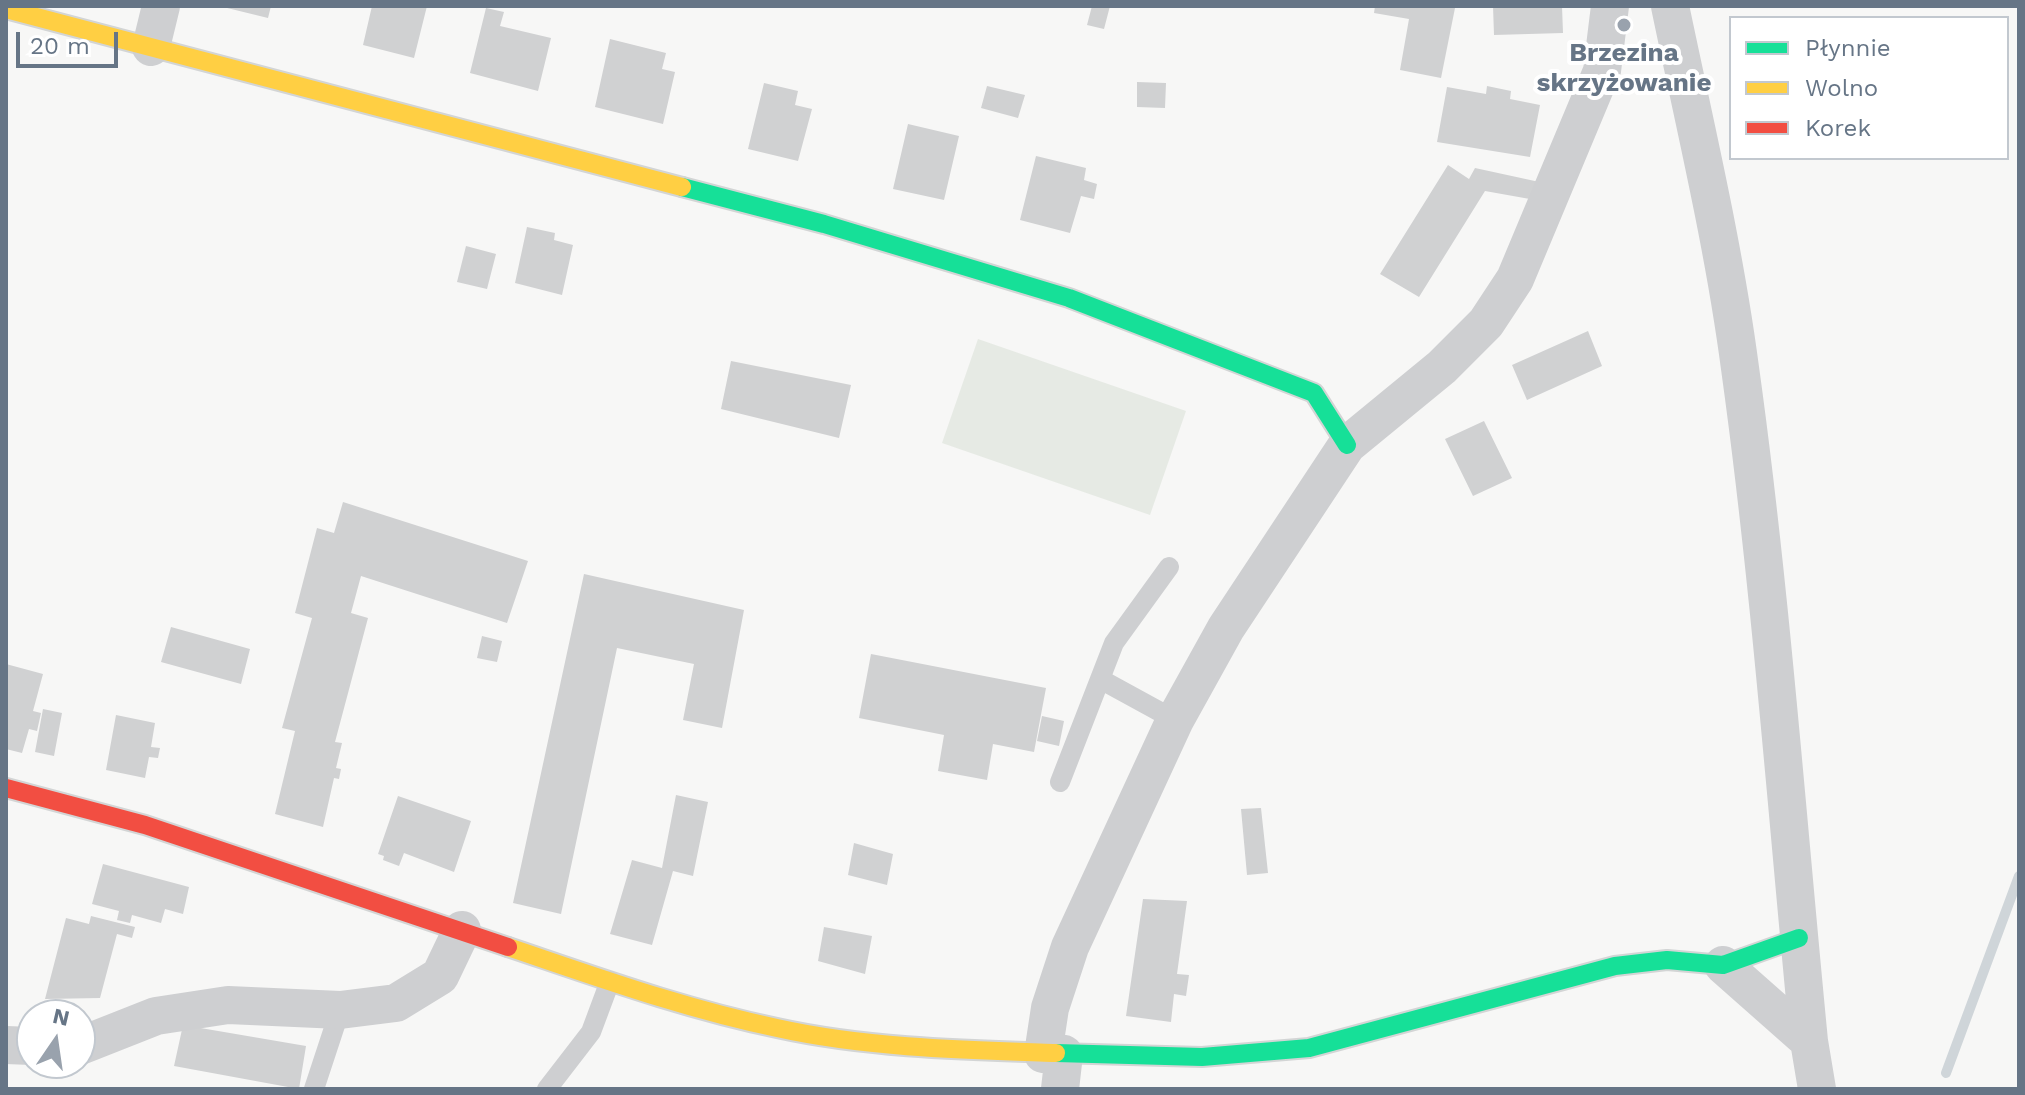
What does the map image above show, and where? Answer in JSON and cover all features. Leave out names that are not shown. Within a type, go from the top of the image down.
[{"type":"street","points":[[151,47],[161,6]]},
{"type":"street","points":[[1056,1066],[1050,1008],[1070,947],[1175,720],[1226,628],[1347,445],[1442,367],[1486,323],[1515,279],[1602,71],[1610,6]]},
{"type":"street","points":[[1670,6],[1713,210],[1740,366],[1769,611],[1809,1041],[1817,1089]]},
{"type":"street","points":[[6,9],[824,224],[1069,298],[1314,393],[1347,445]]},
{"type":"street","points":[[6,788],[145,825],[610,981],[779,1029],[1056,1066],[1309,1048],[1423,1020],[1615,966],[1667,960],[1723,965],[1799,938]]},
{"type":"street","points":[[96,1040],[156,1016],[228,1005],[340,1010],[396,1003],[440,976],[462,930]]},
{"type":"street","points":[[1723,965],[1809,1041]]},
{"type":"lane","points":[[1060,782],[1114,643],[1169,567]]},
{"type":"lane","points":[[1100,679],[1175,720]]},
{"type":"lane","points":[[547,1089],[591,1032],[610,981]]},
{"type":"lane","points":[[314,1089],[340,1010]]},
{"type":"shaded area","points":[[978,339],[1186,411],[1150,515],[942,443]]},
{"type":"building","points":[[219,6],[271,6],[268,18]]},
{"type":"building","points":[[372,6],[427,6],[414,58],[363,45]]},
{"type":"building","points":[[1092,6],[1110,6],[1104,29],[1087,25]]},
{"type":"building","points":[[1375,6],[1455,8],[1441,78],[1400,70],[1409,19],[1374,13]]},
{"type":"building","points":[[1493,6],[1562,6],[1563,33],[1494,35]]},
{"type":"building","points":[[486,8],[504,12],[500,26],[551,38],[538,91],[470,73]]},
{"type":"building","points":[[610,39],[666,53],[662,69],[675,72],[663,124],[595,107]]},
{"type":"building","points":[[1137,82],[1166,83],[1165,108],[1137,107]]},
{"type":"building","points":[[764,83],[798,91],[795,105],[812,109],[798,161],[748,149]]},
{"type":"building","points":[[987,86],[1025,95],[1018,118],[981,108]]},
{"type":"building","points":[[1487,86],[1511,91],[1510,99],[1540,105],[1530,157],[1437,142],[1447,87],[1486,94]]},
{"type":"building","points":[[908,124],[959,136],[944,200],[893,189]]},
{"type":"building","points":[[1036,156],[1086,168],[1084,180],[1097,184],[1094,199],[1081,196],[1070,233],[1020,220]]},
{"type":"building","points":[[1448,165],[1469,179],[1475,168],[1544,183],[1541,201],[1485,191],[1419,297],[1380,274]]},
{"type":"building","points":[[527,227],[555,233],[554,240],[573,245],[562,295],[515,283]]},
{"type":"building","points":[[466,246],[496,254],[487,289],[457,282]]},
{"type":"building","points":[[1588,331],[1602,366],[1527,400],[1512,365]]},
{"type":"building","points":[[731,361],[851,385],[839,438],[721,409]]},
{"type":"building","points":[[1484,421],[1512,478],[1473,496],[1445,439]]},
{"type":"building","points":[[343,502],[528,561],[507,623],[361,576],[351,613],[368,618],[335,742],[342,743],[336,768],[341,769],[339,779],[334,778],[323,827],[275,814],[295,731],[282,728],[312,618],[295,613],[317,528],[334,533]]},
{"type":"building","points":[[584,574],[744,610],[722,728],[683,720],[694,664],[617,648],[561,914],[513,903]]},
{"type":"building","points":[[171,627],[250,649],[241,684],[161,662]]},
{"type":"building","points":[[482,636],[502,641],[497,662],[477,658]]},
{"type":"building","points":[[871,654],[1046,688],[1034,752],[993,744],[987,780],[938,771],[944,735],[859,718]]},
{"type":"building","points":[[6,664],[43,674],[33,711],[41,713],[37,731],[29,729],[22,753],[6,749]]},
{"type":"building","points":[[43,709],[62,713],[54,756],[35,752]]},
{"type":"building","points":[[116,715],[155,723],[151,747],[160,748],[158,758],[149,757],[145,778],[106,770]]},
{"type":"building","points":[[1042,716],[1064,721],[1059,746],[1037,741]]},
{"type":"building","points":[[676,795],[708,802],[693,876],[673,871],[652,945],[610,934],[632,860],[662,868]]},
{"type":"building","points":[[398,796],[471,821],[454,872],[404,853],[399,866],[383,860],[384,856],[378,854]]},
{"type":"building","points":[[1261,808],[1268,873],[1247,875],[1241,809]]},
{"type":"building","points":[[854,843],[893,854],[887,885],[848,875]]},
{"type":"building","points":[[103,864],[189,887],[183,914],[165,909],[161,923],[132,915],[130,923],[117,920],[119,911],[92,904]]},
{"type":"building","points":[[1143,899],[1187,901],[1177,974],[1189,975],[1186,996],[1174,994],[1171,1022],[1126,1016]]},
{"type":"building","points":[[91,916],[135,927],[132,938],[117,934],[100,998],[45,999],[66,918],[89,924]]},
{"type":"building","points":[[824,927],[872,936],[865,974],[818,961]]},
{"type":"building","points":[[183,1025],[306,1046],[299,1089],[174,1066]]},
{"type":"waterway","points":[[1946,1073],[2019,876]]},
{"type":"traffic: fast","points":[[682,187],[824,224],[1069,298],[1314,393],[1347,445]]},
{"type":"traffic: fast","points":[[1056,1053],[1202,1057],[1309,1048],[1615,966],[1667,960],[1723,965],[1799,938]]},
{"type":"traffic: slow","points":[[6,9],[682,187]]},
{"type":"traffic: slow","points":[[508,947],[675,1002],[811,1035],[916,1047],[1056,1053]]},
{"type":"traffic: jam","points":[[6,788],[145,825],[508,947]]},
{"type":"place","name":"Brzezina skrzyżowanie","points":[[1624,25]]}]
